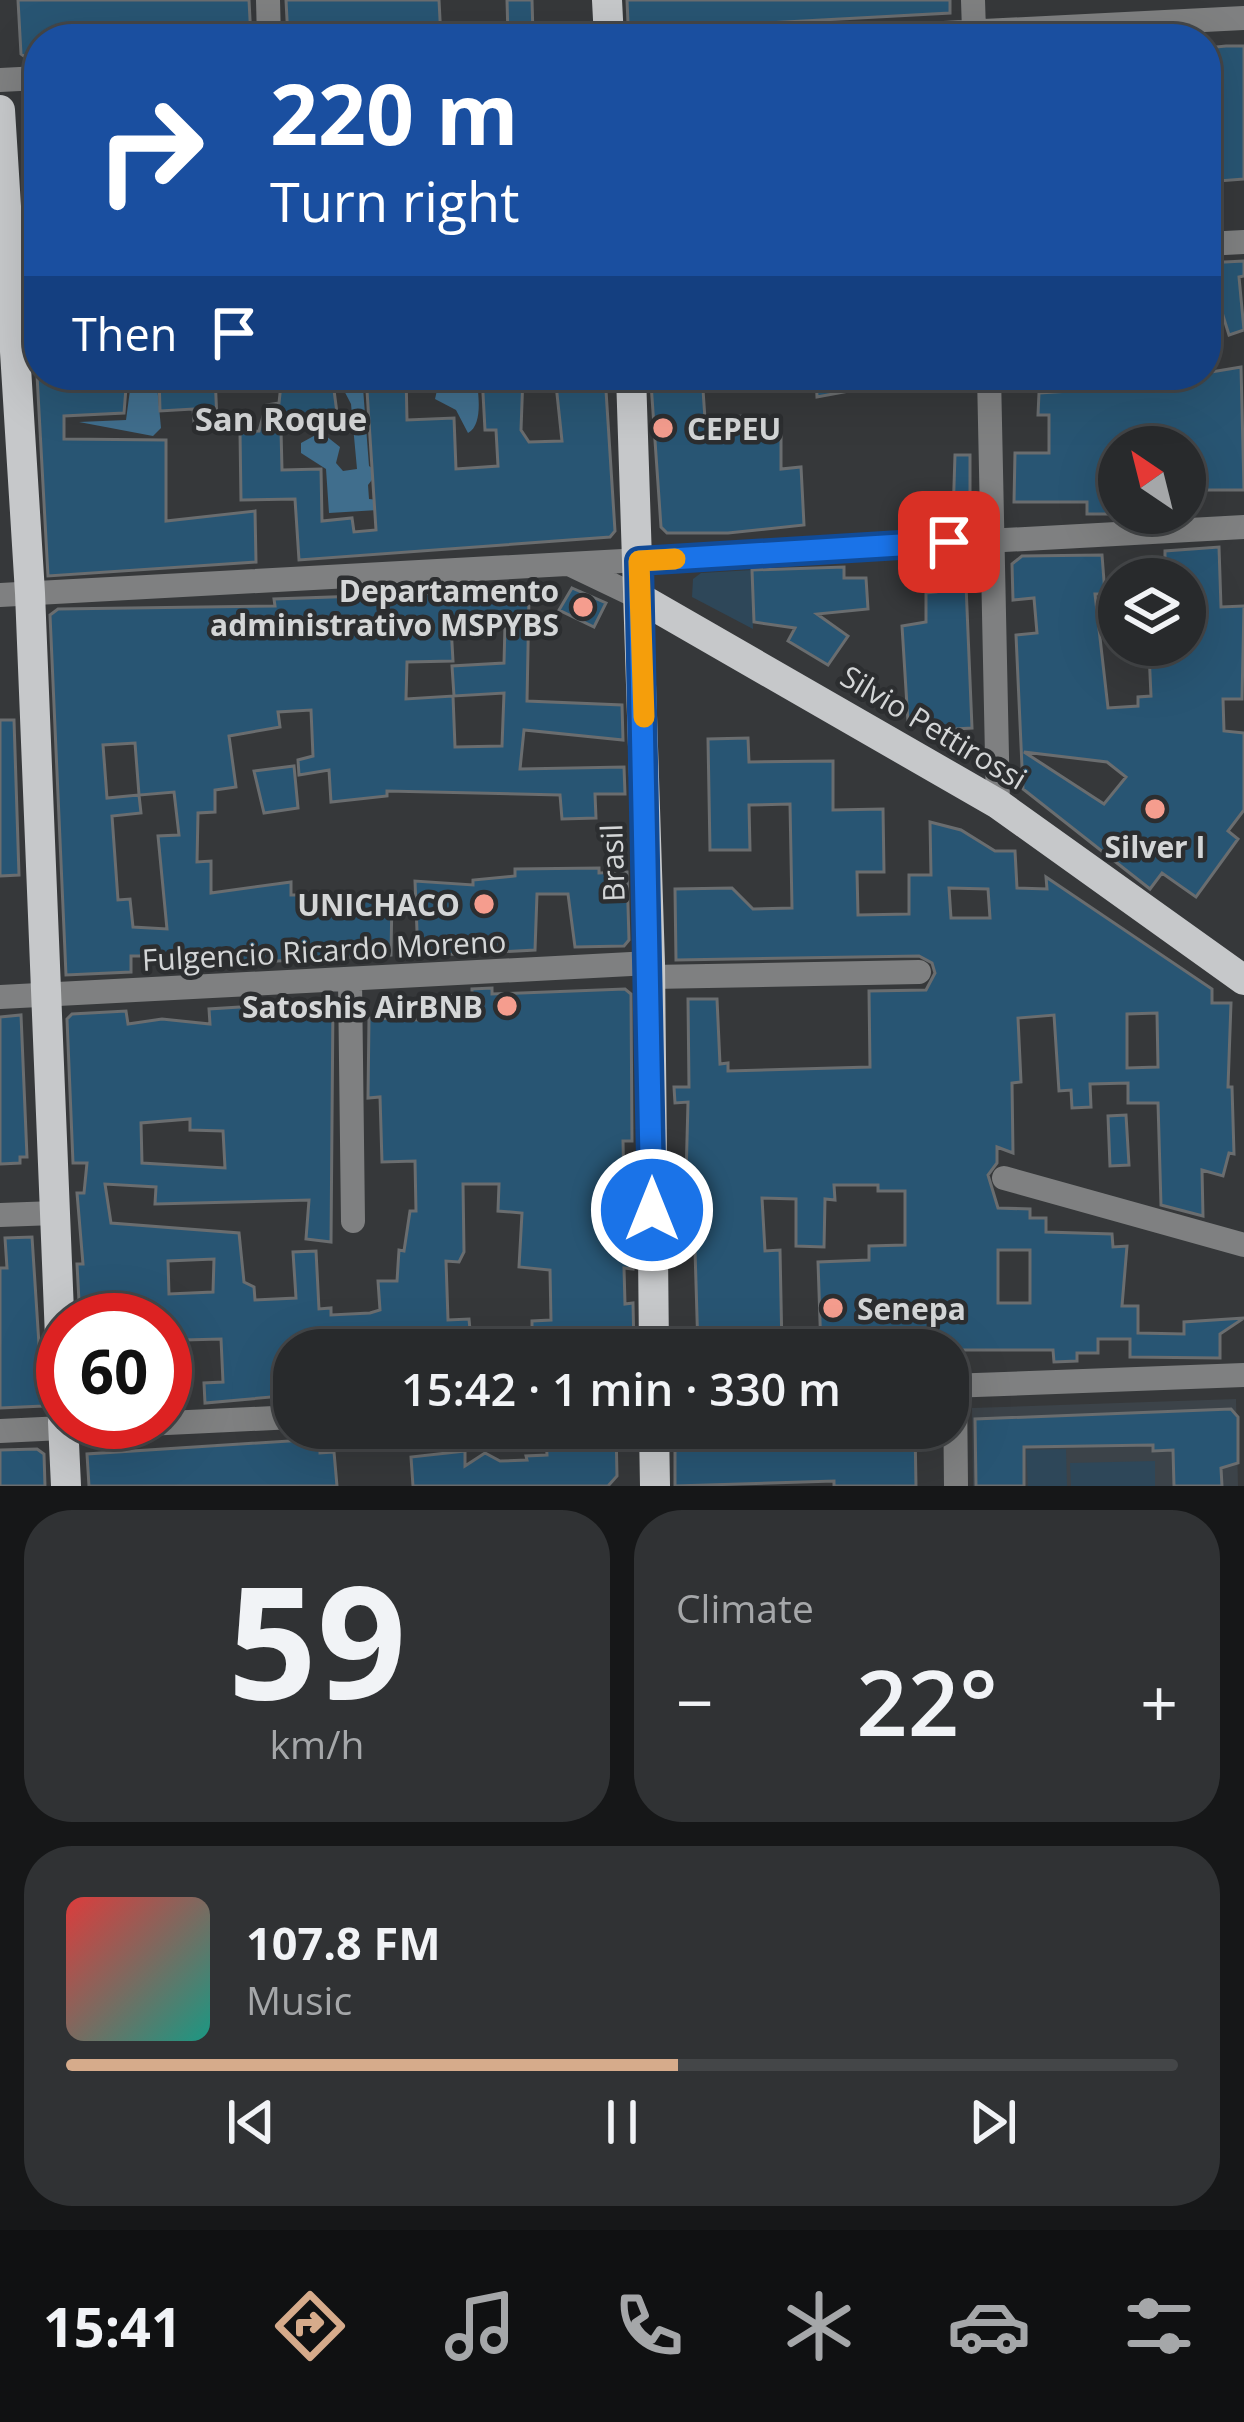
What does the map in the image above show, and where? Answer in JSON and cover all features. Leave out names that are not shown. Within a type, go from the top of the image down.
[{"type":"main road","points":[[0,110],[16,304],[15,594],[44,995],[58,1293]]},
{"type":"main road","name":"Brasil","points":[[632,390],[651,970],[654,1329]]},
{"type":"main road","name":"Silvio Pettirossi","points":[[640,598],[998,804],[1244,980]]},
{"type":"main road","points":[[64,1449],[66,1486]]},
{"type":"main road","points":[[654,1449],[655,1486]]},
{"type":"street","points":[[1128,24],[1244,18]]},
{"type":"street","points":[[989,390],[998,804]]},
{"type":"street","points":[[15,594],[1244,527]]},
{"type":"street","name":"Silvio Pettirossi","points":[[569,564],[640,598]]},
{"type":"street","name":"Fulgencio Ricardo Moreno","points":[[0,997],[651,970],[919,972]]},
{"type":"street","points":[[350,979],[353,1221]]},
{"type":"street","points":[[1004,1178],[1244,1245]]},
{"type":"street","points":[[0,1215],[55,1213]]},
{"type":"street","points":[[969,1385],[1244,1376]]},
{"type":"street","points":[[192,1418],[273,1417]]},
{"type":"street","points":[[0,1431],[36,1425]]},
{"type":"street","points":[[954,1449],[956,1486]]},
{"type":"shaded area","points":[[130,390],[157,390],[161,428],[153,436],[79,422],[126,420]]},
{"type":"shaded area","points":[[344,390],[363,390],[369,466],[378,472],[368,485],[369,499],[379,500],[378,510],[329,513],[326,469],[301,453],[301,443],[321,432],[340,447],[336,463],[343,471],[357,469],[351,404]]},
{"type":"shaded area","points":[[437,390],[478,390],[473,429],[468,433],[456,410],[435,399]]},
{"type":"shaded area","points":[[752,570],[753,629],[692,597],[693,579],[701,573]]},
{"type":"shaded area","points":[[1236,1399],[1238,1486],[973,1486],[972,1408]]},
{"type":"shaded area","points":[[1066,1449],[1067,1486],[1028,1486],[1026,1450]]},
{"type":"shaded area","points":[[1155,1461],[1155,1486],[1071,1486],[1070,1463]]},
{"type":"building","points":[[18,0],[249,0],[250,24],[24,24],[24,56]]},
{"type":"building","points":[[286,0],[439,0],[440,24],[287,24]]},
{"type":"building","points":[[507,0],[532,0],[533,24],[508,24]]},
{"type":"building","points":[[627,0],[950,0],[950,13],[747,24],[628,23]]},
{"type":"building","points":[[1221,46],[1244,46],[1244,179],[1221,181]]},
{"type":"building","points":[[1244,261],[1244,276],[1239,277],[1244,330],[1229,335],[1221,309],[1221,262]]},
{"type":"building","points":[[1241,367],[1244,490],[1206,490],[1206,426],[1098,426],[1098,514],[1087,514],[1087,502],[1014,502],[1015,453],[1049,453],[1049,415],[1038,415],[1039,393],[1221,390],[1221,370]]},
{"type":"building","points":[[38,390],[126,390],[124,413],[64,416],[64,439],[166,440],[166,521],[255,511],[256,562],[48,576]]},
{"type":"building","points":[[159,390],[216,390],[217,421],[194,422],[193,409],[160,411]]},
{"type":"building","points":[[280,390],[334,390],[339,428],[281,430],[282,470],[321,469],[322,521],[352,518],[354,532],[376,530],[367,390],[406,390],[407,420],[454,418],[456,469],[498,466],[496,430],[485,430],[483,390],[522,390],[521,430],[529,442],[562,441],[557,390],[606,390],[615,531],[610,537],[299,560],[295,499],[241,500],[240,432],[259,431],[266,405],[279,403]]},
{"type":"building","points":[[651,390],[703,390],[705,419],[742,416],[744,438],[781,435],[781,469],[801,467],[804,525],[728,533],[667,533],[661,527]]},
{"type":"building","points":[[817,390],[854,390],[817,397]]},
{"type":"building","points":[[955,455],[970,455],[970,516],[953,517]]},
{"type":"building","points":[[1219,547],[1221,607],[1244,606],[1242,699],[1223,699],[1224,731],[1244,733],[1244,810],[1228,831],[1238,839],[1196,897],[1162,873],[1150,889],[1023,789],[1016,635],[1037,633],[1034,598],[1013,600],[1012,564],[1022,556],[1102,555],[1095,594],[1098,666],[1103,666],[1108,708],[1138,706],[1138,697],[1151,696],[1150,666],[1206,666],[1206,558],[1165,558],[1165,551]],"holes":[[[1024,752],[1107,762],[1126,777],[1104,804]]]},
{"type":"building","points":[[965,561],[972,728],[937,730],[936,722],[908,722],[902,626],[926,622],[926,593],[936,592],[935,562]]},
{"type":"building","points":[[844,567],[844,578],[866,578],[868,609],[817,614],[848,636],[828,665],[788,641],[795,628],[754,622],[752,570]]},
{"type":"building","name":"Departamento administrativo MSPYBS","points":[[572,588],[606,603],[594,627],[559,610]]},
{"type":"building","points":[[477,592],[529,597],[527,701],[622,705],[623,740],[524,730],[520,769],[624,767],[625,794],[595,794],[596,818],[562,819],[560,795],[387,791],[387,796],[331,802],[329,770],[299,775],[298,760],[313,756],[311,710],[278,712],[280,727],[229,736],[236,787],[215,790],[215,812],[198,813],[197,862],[211,861],[211,893],[291,882],[291,895],[392,895],[391,955],[162,967],[163,956],[131,956],[131,972],[66,975],[50,615],[58,609],[275,606],[274,599]],"holes":[[[505,625],[504,663],[452,666],[454,696],[504,693],[502,746],[455,747],[453,696],[406,699],[407,662],[453,661],[451,626]],[[135,743],[139,795],[107,798],[103,745]],[[174,792],[179,835],[158,836],[167,929],[133,927],[130,899],[118,900],[112,816],[141,813],[139,795]]]},
{"type":"building","points":[[0,720],[14,720],[19,875],[0,876]]},
{"type":"building","points":[[748,738],[749,762],[833,761],[833,810],[883,809],[884,872],[857,872],[858,915],[909,914],[909,875],[931,875],[930,822],[961,830],[995,851],[1015,851],[1017,888],[1047,889],[1046,877],[1212,989],[1212,1003],[1231,1003],[1228,1087],[1232,1087],[1234,1154],[1229,1153],[1223,1176],[1202,1170],[1203,1216],[1161,1205],[1158,1103],[1128,1103],[1128,1083],[1090,1084],[1091,1107],[1072,1108],[1071,1090],[1059,1091],[1054,1015],[1018,1018],[1021,1082],[1012,1083],[1013,1153],[997,1147],[997,1163],[988,1175],[998,1208],[1030,1209],[1030,1218],[1046,1218],[1046,1232],[1112,1234],[1113,1247],[1127,1246],[1122,1306],[1138,1306],[1138,1333],[1184,1334],[1184,1322],[1244,1318],[1220,1334],[1220,1358],[1130,1357],[1130,1339],[1098,1339],[1098,1353],[1077,1353],[1077,1361],[1054,1362],[1053,1350],[969,1350],[969,1329],[820,1329],[818,1262],[869,1260],[869,1246],[905,1245],[905,1191],[878,1191],[878,1185],[834,1185],[835,1200],[825,1199],[824,1247],[796,1246],[796,1199],[762,1198],[765,1251],[780,1250],[782,1329],[697,1329],[694,1216],[685,1216],[688,1102],[675,1103],[674,1087],[689,1087],[688,999],[717,999],[720,1064],[728,1063],[728,1071],[870,1067],[869,991],[926,990],[935,973],[932,963],[919,956],[676,960],[675,889],[732,888],[753,909],[792,908],[790,804],[749,805],[750,850],[710,850],[708,739]],"holes":[[[949,888],[988,889],[990,918],[951,918]],[[1157,1013],[1158,1067],[1127,1068],[1127,1014]],[[998,1250],[1030,1250],[1030,1303],[998,1303]]]},
{"type":"building","points":[[294,766],[298,808],[264,813],[254,771]]},
{"type":"building","points":[[599,868],[599,873],[627,872],[629,940],[624,946],[575,947],[568,894],[537,894],[535,950],[418,956],[415,881],[473,885],[473,880],[515,876],[515,869]]},
{"type":"building","points":[[492,988],[492,994],[625,989],[631,994],[632,1141],[623,1141],[624,1190],[616,1190],[614,1203],[615,1242],[633,1243],[633,1269],[624,1268],[625,1304],[633,1303],[634,1329],[532,1329],[532,1321],[551,1320],[550,1270],[519,1267],[522,1213],[498,1211],[499,1184],[463,1184],[464,1252],[459,1262],[446,1261],[448,1320],[469,1319],[470,1329],[273,1329],[273,1397],[205,1403],[204,1383],[223,1382],[221,1339],[192,1340],[191,1293],[213,1292],[214,1259],[168,1261],[169,1293],[79,1293],[77,1264],[83,1264],[77,1193],[84,1193],[87,1163],[73,1163],[67,1019],[72,1014],[126,1011],[128,1024],[162,1019],[210,1024],[209,1009],[333,1001],[331,1242],[306,1239],[309,1200],[155,1204],[156,1187],[105,1184],[111,1223],[239,1233],[244,1282],[254,1287],[255,1300],[296,1298],[293,1252],[316,1251],[319,1309],[331,1308],[331,1315],[380,1310],[378,1281],[397,1281],[399,1250],[404,1251],[410,1211],[416,1211],[415,1161],[382,1162],[380,1097],[368,1098],[369,1018],[420,1020],[420,997],[472,995],[472,989]],"holes":[[[190,1119],[190,1130],[223,1131],[225,1168],[142,1163],[141,1123]]]},
{"type":"building","points":[[21,1015],[27,1157],[20,1157],[20,1163],[0,1164],[0,1017]]},
{"type":"building","points":[[1126,1115],[1129,1165],[1110,1166],[1108,1116]]},
{"type":"building","points":[[32,1237],[36,1406],[0,1408],[0,1268],[7,1268],[5,1238]]},
{"type":"building","points":[[1231,1409],[1238,1417],[1238,1463],[1221,1468],[1222,1486],[1174,1486],[1173,1450],[1153,1451],[1153,1445],[1024,1447],[1024,1486],[976,1486],[975,1419]]},
{"type":"building","points":[[273,1442],[273,1449],[334,1452],[337,1486],[89,1486],[87,1454]]},
{"type":"building","points":[[37,1449],[44,1454],[45,1486],[0,1486],[0,1450]]},
{"type":"building","points":[[547,1449],[616,1449],[617,1476],[608,1486],[413,1486],[411,1457],[465,1451],[465,1466],[485,1453],[500,1461],[547,1455]]},
{"type":"building","points":[[675,1449],[915,1449],[916,1486],[834,1486],[834,1481],[675,1486]]},
{"type":"slow traffic","points":[[644,717],[639,561],[675,559]]},
{"type":"place","name":"CEPEU","points":[[663,428]]},
{"type":"place","name":"Departamento administrativo MSPYBS","points":[[583,607]]},
{"type":"place","name":"Silver I","points":[[1155,809]]},
{"type":"place","name":"UNICHACO","points":[[484,904]]},
{"type":"place","name":"Satoshis AirBNB","points":[[507,1006]]},
{"type":"place","name":"Senepa","points":[[833,1308]]},
{"type":"district","name":"San Roque","points":[[281,418]]},
{"type":"route","points":[[652,1210],[651,977],[639,561],[949,542]]}]
